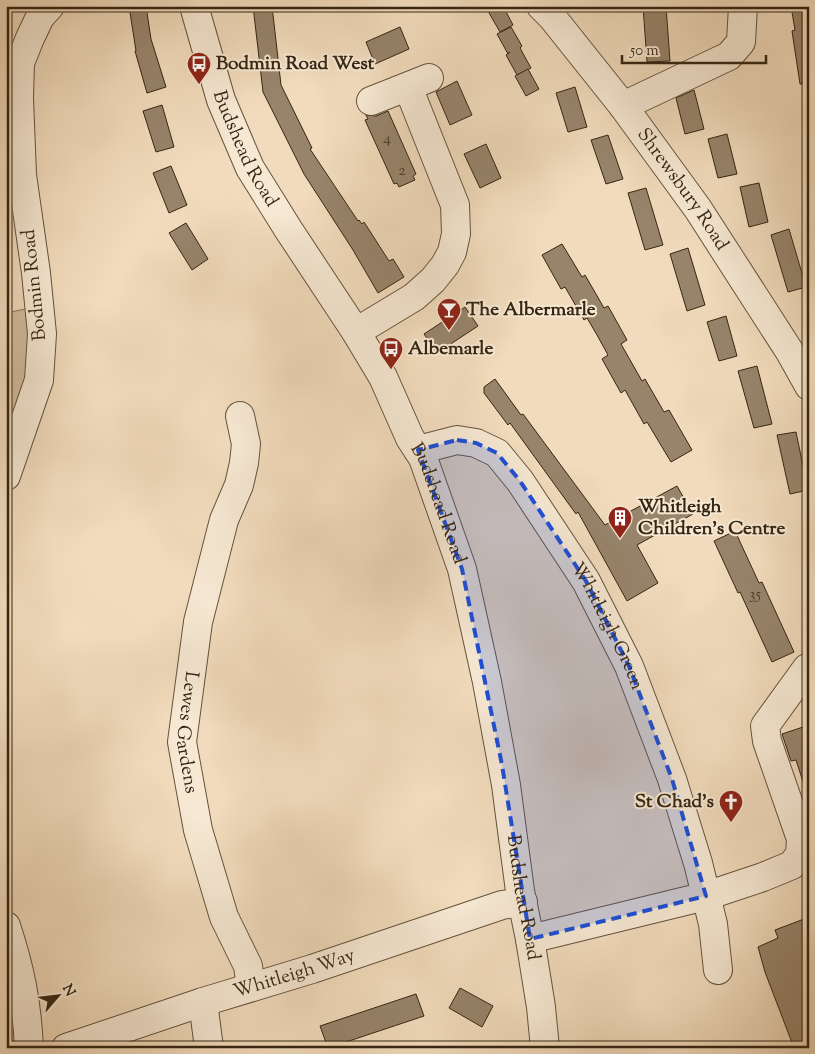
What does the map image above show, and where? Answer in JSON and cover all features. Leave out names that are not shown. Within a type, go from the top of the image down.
[{"type":"street","name":"Bodmin Road","points":[[6,476],[39,380],[42,334],[36,268],[22,175],[13,84],[28,42],[40,17],[50,6]]},
{"type":"street","name":"Budshead Road","points":[[194,6],[221,100],[250,168],[356,332],[382,378],[410,438],[423,458],[462,569],[487,682],[500,756],[541,1007],[545,1048]]},
{"type":"street","points":[[623,106],[729,56],[741,42],[743,6]]},
{"type":"street","name":"Shrewsbury Road","points":[[552,10],[702,215],[790,352],[809,386]]},
{"type":"street","points":[[356,332],[414,297],[433,280],[448,259],[456,234],[455,205],[419,82],[371,101]]},
{"type":"street","name":"Lewes Gardens","points":[[240,416],[246,444],[244,463],[239,485],[224,520],[198,622],[182,742],[198,830],[224,917],[248,966],[251,988]]},
{"type":"street","name":"Whitleigh Green","points":[[418,450],[457,440],[476,443],[497,454],[520,482],[586,581],[629,666],[672,778],[698,863],[713,924],[718,970]]},
{"type":"street","points":[[530,939],[706,896],[792,865],[800,854],[801,839],[767,740],[765,726],[807,668]]},
{"type":"street","name":"Whitleigh Way","points":[[66,1048],[502,906],[523,902]]},
{"type":"street","points":[[6,926],[23,982],[29,1048]]},
{"type":"street","points":[[203,1002],[210,1048]]},
{"type":"highlighted area","points":[[457,440],[476,443],[497,453],[520,481],[586,581],[629,666],[672,779],[706,896],[530,939],[502,765],[462,569],[418,450]]},
{"type":"shaded area","points":[[30,308],[30,376],[6,440],[6,313]]},
{"type":"shaded area","points":[[6,946],[23,1048],[6,1048]]},
{"type":"building","points":[[129,6],[146,6],[151,39],[166,87],[147,93],[135,51]]},
{"type":"building","points":[[253,6],[272,6],[281,85],[312,148],[310,149],[358,221],[362,224],[364,222],[389,261],[393,259],[404,277],[378,293],[304,174],[263,92]]},
{"type":"building","points":[[485,6],[503,6],[513,25],[500,32]]},
{"type":"building","points":[[643,6],[666,6],[670,61],[647,62]]},
{"type":"building","points":[[791,6],[809,6],[809,84],[800,84],[792,31],[795,30]]},
{"type":"building","points":[[400,27],[409,49],[375,64],[366,42]]},
{"type":"building","points":[[511,27],[522,46],[520,48],[531,68],[517,75],[506,55],[508,54],[497,34]]},
{"type":"building","points":[[528,69],[539,89],[526,96],[515,76]]},
{"type":"building","points":[[457,81],[472,115],[450,125],[436,92]]},
{"type":"building","points":[[575,87],[587,127],[568,132],[556,93]]},
{"type":"building","points":[[694,90],[704,129],[685,134],[676,98]]},
{"type":"building","points":[[162,105],[174,147],[156,152],[143,111]]},
{"type":"building","points":[[388,111],[416,174],[413,176],[415,180],[399,187],[397,183],[394,184],[365,120],[368,119],[366,115],[376,116]]},
{"type":"building","points":[[727,134],[737,174],[718,178],[708,139]]},
{"type":"building","points":[[608,135],[623,179],[606,184],[591,140]]},
{"type":"building","points":[[486,144],[501,178],[480,188],[464,154]]},
{"type":"building","points":[[171,166],[187,205],[169,213],[153,173]]},
{"type":"building","points":[[759,183],[768,222],[749,227],[740,187]]},
{"type":"building","points":[[646,188],[663,245],[645,250],[628,193]]},
{"type":"building","points":[[186,223],[208,259],[192,270],[169,233]]},
{"type":"building","points":[[789,229],[806,287],[788,292],[771,235]]},
{"type":"building","points":[[562,244],[582,277],[585,275],[604,308],[608,306],[627,340],[621,344],[642,381],[645,379],[664,412],[669,410],[692,450],[671,462],[647,422],[644,424],[625,390],[621,393],[602,359],[608,355],[597,335],[587,318],[584,320],[565,287],[561,289],[542,255]]},
{"type":"building","points":[[688,248],[705,305],[687,311],[670,254]]},
{"type":"building","name":"The Albermarle","points":[[465,307],[478,326],[437,353],[424,334]]},
{"type":"building","points":[[726,316],[737,356],[719,361],[707,322]]},
{"type":"building","points":[[757,366],[772,424],[754,428],[738,371]]},
{"type":"building","name":"Whitleigh Children's Centre","points":[[495,379],[605,525],[677,486],[693,514],[637,545],[658,583],[627,601],[578,512],[576,514],[510,423],[508,425],[484,393],[484,387]]},
{"type":"building","points":[[796,432],[808,490],[790,494],[777,435]]},
{"type":"building","points":[[735,531],[759,583],[762,582],[794,652],[772,662],[714,541]]},
{"type":"building","points":[[809,725],[809,790],[806,791],[796,760],[791,761],[782,734]]},
{"type":"building","points":[[804,919],[809,930],[809,1048],[794,1048],[765,972],[758,947],[778,938],[775,930]]},
{"type":"building","points":[[460,988],[493,1006],[482,1027],[449,1008]]},
{"type":"building","points":[[416,994],[424,1016],[328,1048],[320,1026]]},
{"type":"place","name":"Bodmin Road West","points":[[199,85]]},
{"type":"place","name":"The Albermarle","points":[[449,331]]},
{"type":"place","name":"Albemarle","points":[[391,370]]},
{"type":"place","name":"Whitleigh Children's Centre","points":[[620,539]]},
{"type":"place","name":"St Chad's","points":[[731,823]]}]
